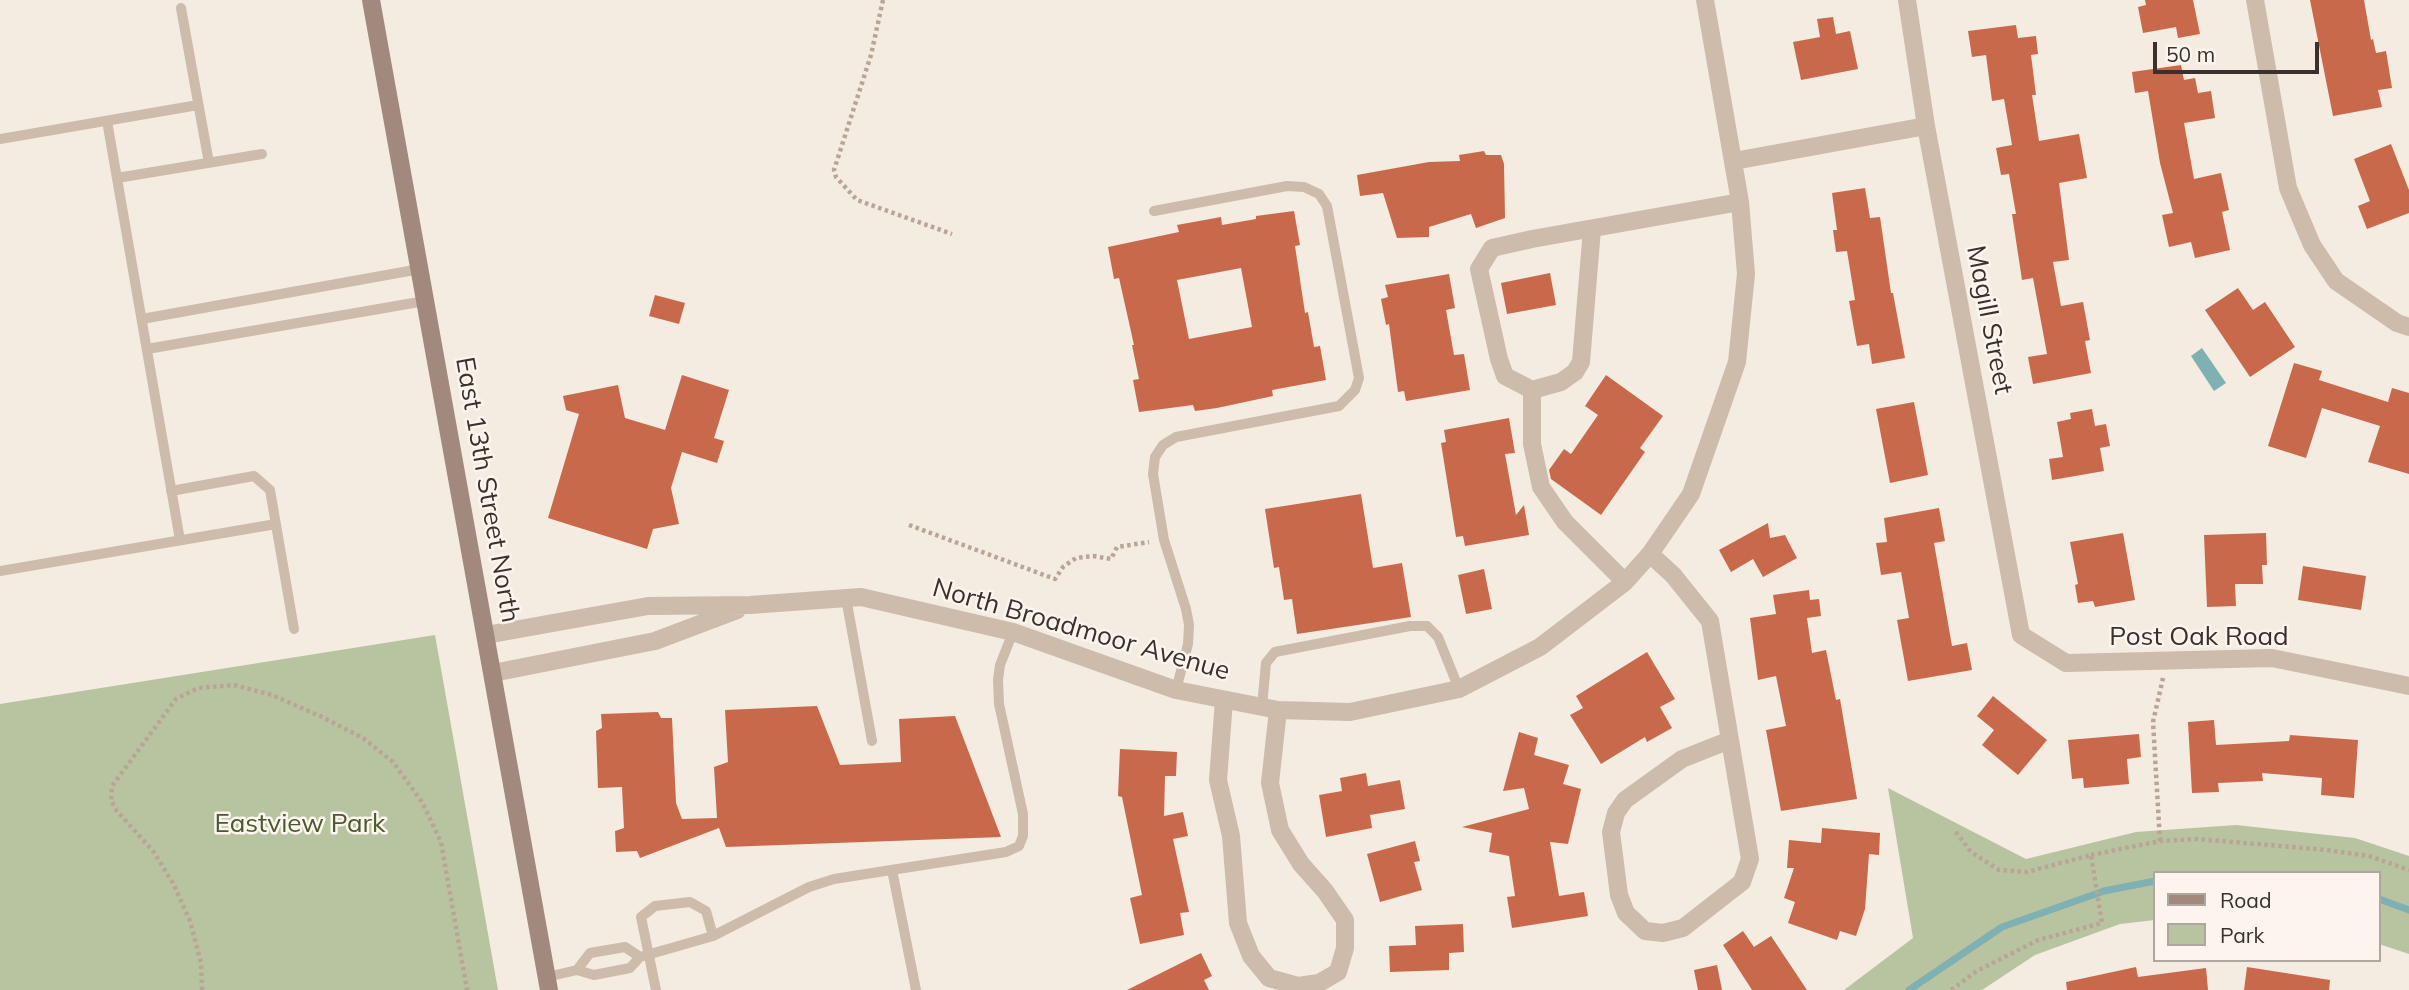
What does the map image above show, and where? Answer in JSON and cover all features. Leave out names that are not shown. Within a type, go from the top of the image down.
[{"type":"main road","name":"East 13th Street North","points":[[371,0],[548,984]]},
{"type":"street","name":"North Broadmoor Avenue","points":[[486,635],[648,606],[750,605],[861,597],[1013,632],[1176,690],[1270,708],[1350,712],[1460,689],[1540,647],[1625,582],[1650,554],[1691,494],[1737,362],[1746,274],[1734,161],[1705,0]]},
{"type":"street","name":"Magill Street","points":[[1907,0],[1926,126],[2021,635],[2033,643]]},
{"type":"street","points":[[2255,0],[2288,188],[2312,245],[2336,281],[2398,323],[2409,327]]},
{"type":"street","points":[[1734,161],[1926,126]]},
{"type":"street","points":[[1592,229],[1581,362],[1575,372],[1561,382],[1532,390],[1505,376],[1499,359],[1479,269],[1492,248],[1592,229],[1740,202]]},
{"type":"street","points":[[1532,390],[1532,444],[1541,487],[1565,522],[1625,582]]},
{"type":"street","points":[[1650,554],[1674,575],[1710,621],[1751,859],[1742,883],[1683,928],[1663,933],[1646,931],[1626,913],[1619,895],[1611,832],[1616,813],[1625,800],[1682,759],[1730,740]]},
{"type":"street","name":"North Broadmoor Avenue","points":[[493,673],[655,642],[750,605]]},
{"type":"street","name":"Post Oak Road","points":[[2033,643],[2066,663],[2272,658],[2409,686]]},
{"type":"street","points":[[1224,700],[1218,780],[1231,836],[1238,923],[1251,956],[1269,978],[1298,986],[1319,983],[1338,972],[1345,948],[1345,920],[1325,891],[1301,864],[1280,830],[1270,783],[1270,708]]},
{"type":"lane","points":[[181,8],[209,163]]},
{"type":"lane","points":[[0,139],[198,105]]},
{"type":"lane","points":[[107,121],[180,540]]},
{"type":"lane","points":[[117,178],[262,154]]},
{"type":"lane","points":[[1154,211],[1287,187],[1304,187],[1319,194],[1327,206],[1359,378],[1355,390],[1339,406],[1184,435],[1163,445],[1155,457],[1153,474],[1164,540],[1189,625],[1188,644],[1176,690]]},
{"type":"lane","points":[[142,319],[420,269]]},
{"type":"lane","points":[[147,349],[425,300]]},
{"type":"lane","points":[[171,491],[254,476],[270,490],[293,629]]},
{"type":"lane","points":[[0,571],[276,524]]},
{"type":"lane","points":[[846,598],[872,741]]},
{"type":"lane","points":[[1270,708],[1266,663],[1275,652],[1410,626],[1427,626],[1438,637],[1460,689]]},
{"type":"lane","points":[[577,970],[594,975],[630,968],[645,956],[713,936],[809,887],[845,877],[1006,852],[1019,846],[1023,836],[1023,814],[999,704],[998,680],[1000,664],[1013,632]]},
{"type":"lane","points":[[892,870],[916,990]]},
{"type":"lane","points":[[656,990],[645,956],[641,917],[655,906],[690,902],[706,911],[713,936]]},
{"type":"lane","points":[[548,984],[577,970],[590,953],[625,947],[645,956]]},
{"type":"path","points":[[883,0],[871,55],[834,170],[836,177],[857,200],[952,234]]},
{"type":"path","points":[[909,525],[1055,579],[1063,567],[1076,558],[1093,556],[1111,559],[1117,547],[1164,540]]},
{"type":"path","points":[[2160,841],[2154,722],[2167,660]]},
{"type":"path","points":[[202,990],[201,963],[190,921],[173,883],[153,851],[111,801],[111,786],[176,699],[198,688],[234,685],[272,695],[322,717],[363,738],[393,762],[422,802],[440,842],[467,990]]},
{"type":"path","points":[[1955,831],[1971,852],[1999,870],[2027,872],[2160,841],[2198,839],[2369,856],[2409,870]]},
{"type":"path","points":[[1951,990],[1976,971],[2038,940],[2102,923],[2091,855]]},
{"type":"green space","name":"Eastview Park","points":[[435,635],[498,990],[0,990],[0,704]]},
{"type":"green space","points":[[1888,788],[2026,859],[2136,832],[2236,825],[2355,838],[2409,856],[2409,954],[2381,945],[2381,871],[2154,871],[2154,920],[2120,924],[2035,955],[1982,990],[1844,990],[1913,938]]},
{"type":"water","points":[[2202,348],[2226,383],[2214,391],[2191,356]]},
{"type":"building","points":[[2145,0],[2193,0],[2200,34],[2178,38],[2176,27],[2143,33],[2138,7],[2146,5]]},
{"type":"building","points":[[2310,0],[2364,0],[2376,53],[2386,51],[2392,88],[2378,90],[2382,107],[2333,116]]},
{"type":"building","points":[[1833,17],[1836,34],[1850,31],[1858,69],[1801,80],[1793,42],[1820,37],[1817,19]]},
{"type":"building","points":[[2016,25],[2018,38],[2036,36],[2038,54],[2031,55],[2036,95],[2032,95],[2039,141],[2079,134],[2087,178],[2059,183],[2069,260],[2053,262],[2061,306],[2083,302],[2090,340],[2085,341],[2091,373],[2033,384],[2028,357],[2047,354],[2033,278],[2022,280],[2009,174],[2001,175],[1996,148],[2012,145],[2004,99],[1992,101],[1986,55],[1972,57],[1968,31]]},
{"type":"building","points":[[2181,65],[2184,80],[2195,78],[2198,93],[2211,91],[2215,118],[2184,123],[2194,179],[2221,173],[2229,210],[2222,212],[2230,250],[2195,258],[2191,242],[2169,247],[2162,215],[2173,213],[2160,163],[2148,91],[2135,93],[2132,72]]},
{"type":"building","points":[[2391,144],[2409,190],[2409,213],[2367,229],[2358,206],[2370,201],[2354,159]]},
{"type":"building","points":[[1484,151],[1486,155],[1501,155],[1504,164],[1505,218],[1476,228],[1471,214],[1429,227],[1429,237],[1397,238],[1383,193],[1360,196],[1357,175],[1429,162],[1460,161],[1459,155]]},
{"type":"building","points":[[1865,188],[1870,218],[1880,217],[1891,293],[1905,358],[1872,364],[1869,344],[1857,346],[1849,301],[1855,300],[1847,251],[1836,252],[1833,230],[1837,230],[1832,193]]},
{"type":"building","points":[[1294,211],[1300,245],[1295,246],[1305,313],[1308,312],[1314,347],[1320,346],[1326,380],[1272,390],[1273,396],[1217,408],[1195,411],[1193,405],[1139,412],[1133,380],[1139,379],[1134,345],[1119,278],[1114,279],[1108,247],[1179,232],[1177,225],[1221,217],[1222,225],[1256,219],[1256,216]],"holes":[[[1241,268],[1252,327],[1189,339],[1177,280]]]},
{"type":"building","points":[[1550,273],[1556,305],[1507,314],[1501,283]]},
{"type":"building","points":[[1449,274],[1455,308],[1446,310],[1454,355],[1464,354],[1470,390],[1406,401],[1404,391],[1398,392],[1389,324],[1386,325],[1381,299],[1388,297],[1385,285]]},
{"type":"building","points":[[2238,288],[2253,310],[2265,302],[2295,347],[2250,377],[2205,310]]},
{"type":"building","points":[[655,295],[685,303],[679,324],[649,316]]},
{"type":"building","points":[[2294,363],[2322,371],[2319,380],[2388,402],[2392,388],[2409,393],[2409,474],[2368,462],[2380,426],[2322,408],[2306,458],[2268,446]]},
{"type":"building","points":[[682,375],[729,390],[714,438],[724,441],[717,463],[682,452],[671,488],[679,524],[653,529],[647,549],[548,518],[579,414],[566,410],[563,396],[618,385],[625,418],[665,430]]},
{"type":"building","points":[[1606,375],[1663,416],[1640,448],[1645,452],[1601,515],[1551,479],[1549,470],[1564,449],[1571,454],[1598,415],[1585,406]]},
{"type":"building","points":[[1914,402],[1928,475],[1890,483],[1876,409]]},
{"type":"building","points":[[2092,409],[2095,426],[2106,424],[2110,446],[2100,448],[2104,471],[2052,480],[2049,459],[2063,457],[2057,422],[2071,419],[2070,413]]},
{"type":"building","points":[[1509,418],[1515,453],[1505,454],[1516,515],[1524,505],[1529,535],[1465,546],[1463,536],[1456,537],[1441,443],[1446,442],[1444,430]]},
{"type":"building","points":[[1361,494],[1373,568],[1402,563],[1411,617],[1297,634],[1292,599],[1284,600],[1279,567],[1274,568],[1265,509]]},
{"type":"building","points":[[1939,508],[1945,541],[1934,543],[1952,646],[1967,643],[1972,670],[1908,681],[1897,620],[1909,618],[1901,572],[1881,575],[1876,543],[1887,542],[1884,518]]},
{"type":"building","points":[[1768,523],[1770,538],[1785,535],[1797,558],[1763,577],[1753,559],[1731,572],[1719,550]]},
{"type":"building","points":[[2123,533],[2135,600],[2095,607],[2093,601],[2078,603],[2075,585],[2078,584],[2070,542]]},
{"type":"building","points":[[2266,533],[2267,565],[2262,565],[2263,584],[2235,584],[2236,606],[2207,607],[2204,535]]},
{"type":"building","points":[[2303,566],[2366,576],[2361,610],[2298,600]]},
{"type":"building","points":[[1484,569],[1492,609],[1466,614],[1458,575]]},
{"type":"building","points":[[1809,590],[1810,600],[1819,599],[1821,616],[1807,618],[1812,653],[1826,650],[1836,700],[1840,699],[1857,799],[1781,811],[1766,730],[1786,726],[1776,676],[1758,680],[1750,618],[1776,614],[1773,595]]},
{"type":"building","points":[[1647,652],[1675,699],[1660,707],[1672,728],[1647,742],[1645,737],[1601,764],[1570,715],[1583,708],[1576,696]]},
{"type":"building","points":[[1993,696],[2047,740],[2018,775],[1982,745],[1994,730],[1977,716]]},
{"type":"building","points":[[817,706],[840,765],[901,762],[899,719],[955,716],[1001,837],[726,847],[719,828],[640,858],[637,851],[616,852],[615,831],[624,828],[622,787],[598,788],[596,731],[602,728],[601,714],[658,712],[661,718],[672,718],[676,803],[682,819],[717,818],[714,767],[728,762],[725,710]]},
{"type":"building","points":[[2214,720],[2216,745],[2289,741],[2290,735],[2358,740],[2354,798],[2321,795],[2322,778],[2262,773],[2263,781],[2218,783],[2219,792],[2192,793],[2188,722]]},
{"type":"building","points":[[1519,732],[1538,738],[1534,755],[1569,765],[1563,784],[1581,789],[1568,844],[1550,842],[1559,896],[1584,892],[1588,916],[1512,928],[1507,897],[1515,896],[1509,856],[1489,852],[1492,833],[1462,827],[1529,809],[1524,788],[1503,791]]},
{"type":"building","points":[[2139,734],[2141,757],[2127,759],[2129,784],[2084,788],[2083,778],[2072,779],[2068,740]]},
{"type":"building","points":[[1120,749],[1177,752],[1176,776],[1165,776],[1164,816],[1183,812],[1188,836],[1173,839],[1189,912],[1180,913],[1184,935],[1140,944],[1130,898],[1142,895],[1122,797],[1118,796]]},
{"type":"building","points":[[1366,773],[1368,786],[1400,780],[1405,809],[1370,815],[1372,828],[1326,837],[1319,795],[1342,791],[1340,778]]},
{"type":"building","points":[[1822,828],[1880,833],[1879,855],[1869,854],[1865,909],[1856,936],[1840,931],[1837,940],[1788,923],[1795,902],[1784,898],[1794,868],[1787,868],[1789,840],[1821,843]]},
{"type":"building","points":[[1415,841],[1420,861],[1414,862],[1422,890],[1380,902],[1367,854]]},
{"type":"building","points":[[1463,924],[1464,952],[1449,953],[1449,970],[1390,972],[1389,946],[1416,945],[1415,926]]},
{"type":"building","points":[[1743,931],[1754,947],[1771,936],[1807,990],[1752,990],[1723,945]]},
{"type":"building","points":[[1201,953],[1212,976],[1204,980],[1209,990],[1127,990]]},
{"type":"building","points":[[1717,965],[1722,990],[1698,990],[1694,970]]},
{"type":"building","points":[[2136,967],[2138,977],[2206,968],[2208,990],[2067,990],[2066,982]]},
{"type":"building","points":[[2247,967],[2330,980],[2329,990],[2244,990]]},
{"type":"waterway","points":[[1909,990],[2002,927],[2104,891],[2154,881]]},
{"type":"waterway","points":[[2381,900],[2409,910]]}]
